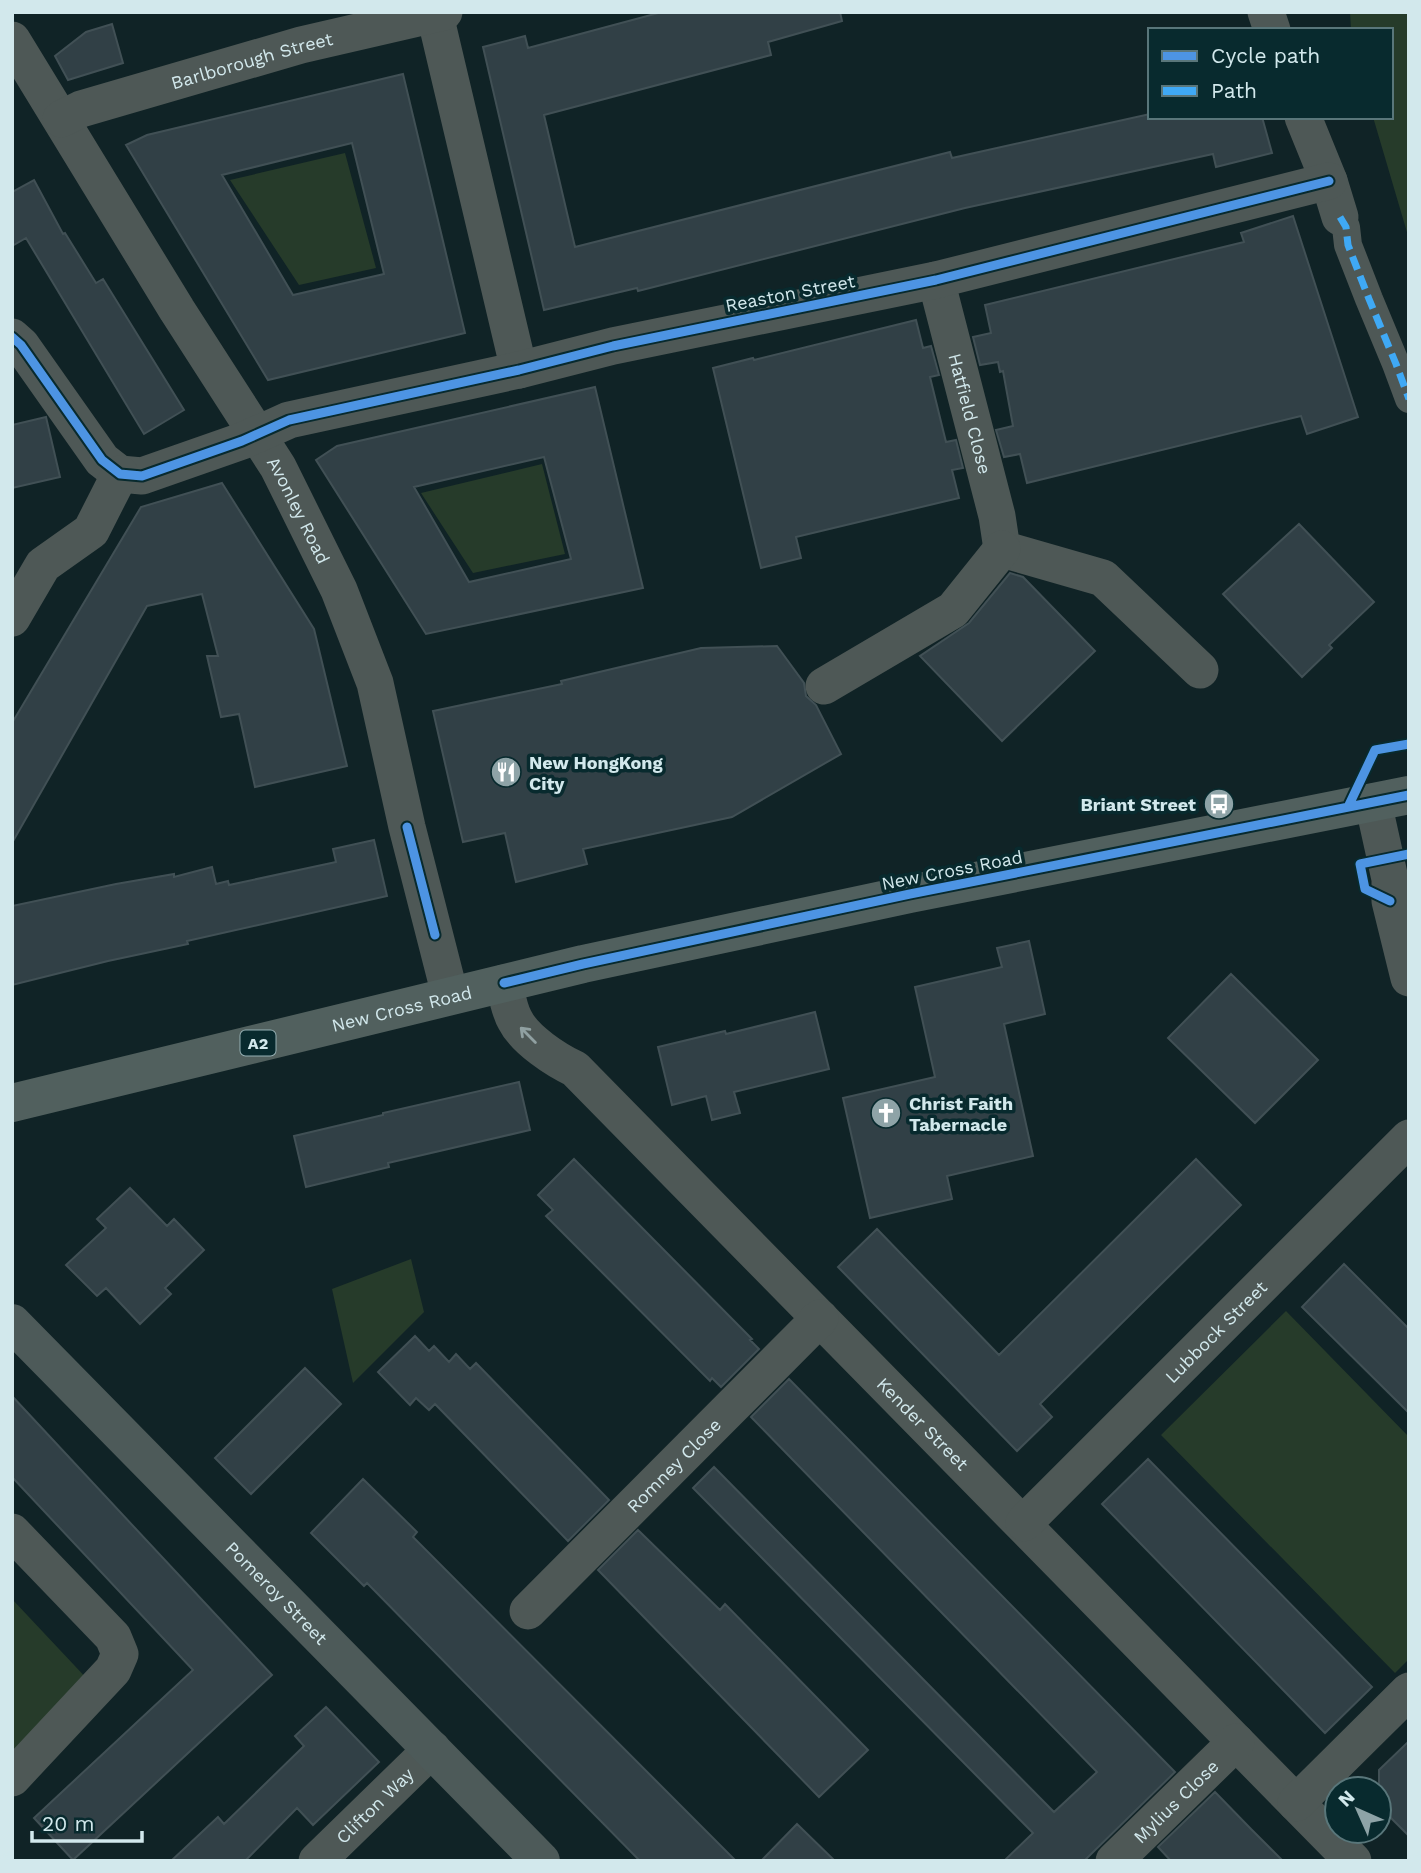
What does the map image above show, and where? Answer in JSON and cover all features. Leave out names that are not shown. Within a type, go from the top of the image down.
[{"type":"highway","name":"New Cross Road","points":[[12,1103],[583,964],[910,894],[1391,798]]},
{"type":"main road","name":"Pomeroy Street","points":[[12,1323],[541,1861]]},
{"type":"street","name":"Barlborough Street","points":[[61,119],[81,109],[301,45],[436,14]]},
{"type":"street","points":[[436,14],[519,370]]},
{"type":"street","name":"Avonley Road","points":[[12,40],[177,310],[278,467],[339,590],[374,683],[450,996]]},
{"type":"street","points":[[1304,119],[1346,228],[1348,245],[1368,299],[1409,399]]},
{"type":"street","name":"Reaston Street","points":[[120,474],[142,476],[289,420],[519,370],[613,346],[936,280],[1329,181]]},
{"type":"street","name":"Hatfield Close","points":[[936,280],[997,516],[1002,549]]},
{"type":"street","points":[[12,337],[21,345],[102,460],[120,474],[91,531],[43,565],[12,618]]},
{"type":"street","points":[[824,686],[953,610],[1002,549],[1103,578],[1200,670]]},
{"type":"street","points":[[1391,798],[1388,869],[1390,901],[1409,978]]},
{"type":"street","name":"Kender Street","points":[[504,983],[515,1022],[552,1058],[575,1069],[1024,1523],[1353,1861]]},
{"type":"street","name":"Lubbock Street","points":[[1024,1523],[1409,1138]]},
{"type":"street","name":"Romney Close","points":[[528,1611],[820,1318]]},
{"type":"street","points":[[12,1532],[113,1637],[120,1654],[113,1671],[12,1778]]},
{"type":"street","points":[[1296,1803],[1409,1691]]},
{"type":"street","name":"Mylius Close","points":[[1114,1861],[1236,1742]]},
{"type":"street","name":"Clifton Way","points":[[317,1861],[432,1749]]},
{"type":"green space","points":[[1350,12],[1409,12],[1409,239],[1374,119],[1393,119],[1393,28],[1351,28]]},
{"type":"green space","points":[[345,153],[376,268],[299,285],[230,180]]},
{"type":"green space","points":[[542,464],[565,554],[473,573],[421,493]]},
{"type":"green space","points":[[411,1259],[424,1312],[353,1383],[332,1289]]},
{"type":"green space","points":[[1286,1311],[1409,1437],[1409,1659],[1395,1673],[1161,1435]]},
{"type":"green space","points":[[12,1599],[90,1682],[12,1756]]},
{"type":"building","points":[[662,12],[840,12],[842,21],[768,42],[771,55],[544,115],[575,247],[950,152],[952,158],[1148,114],[1148,119],[1263,119],[1272,153],[1216,167],[1213,154],[965,208],[638,291],[637,288],[544,310],[483,47],[525,36],[528,48]]},
{"type":"building","points":[[112,24],[123,63],[68,80],[55,56],[86,32]]},
{"type":"building","points":[[403,74],[465,333],[268,380],[126,145],[147,135]],"holes":[[[352,143],[384,274],[293,295],[222,175]]]},
{"type":"building","points":[[34,180],[63,234],[65,233],[96,283],[103,279],[184,410],[144,434],[26,238],[12,246],[12,192]]},
{"type":"building","points":[[1293,216],[1358,417],[1307,434],[1301,416],[1027,483],[1020,454],[1004,457],[996,430],[1013,426],[1003,371],[1000,372],[998,362],[980,365],[973,337],[991,333],[985,305],[1244,242],[1241,233]]},
{"type":"building","points":[[916,320],[923,348],[931,346],[939,375],[930,377],[946,442],[956,440],[963,468],[952,470],[959,498],[796,537],[801,558],[761,568],[713,368]]},
{"type":"building","points":[[595,387],[643,588],[426,634],[316,460],[337,446]],"holes":[[[544,457],[571,559],[469,582],[414,487]]]},
{"type":"building","points":[[46,417],[60,477],[12,488],[12,425]]},
{"type":"building","points":[[222,483],[314,629],[347,766],[255,787],[239,714],[221,717],[207,656],[218,656],[202,594],[147,606],[12,843],[12,723],[141,507]]},
{"type":"building","points":[[1299,524],[1374,602],[1329,645],[1332,648],[1302,677],[1223,594]]},
{"type":"building","points":[[1010,573],[1023,577],[1095,651],[1002,741],[920,656],[969,623]]},
{"type":"building","points":[[777,646],[804,683],[806,696],[816,705],[841,754],[732,817],[583,849],[587,864],[516,882],[505,833],[463,842],[433,711],[562,684],[561,681],[701,648]]},
{"type":"building","points":[[374,840],[387,896],[187,941],[188,944],[12,985],[12,906],[116,884],[174,874],[174,877],[212,867],[216,884],[228,881],[229,885],[336,862],[333,849]]},
{"type":"building","points":[[1029,941],[1045,1014],[1004,1024],[1033,1156],[947,1176],[952,1199],[870,1218],[843,1098],[935,1077],[915,987],[1002,967],[997,948]]},
{"type":"building","points":[[1231,974],[1318,1060],[1255,1123],[1168,1038]]},
{"type":"building","points":[[815,1012],[829,1069],[734,1092],[740,1113],[712,1120],[706,1096],[672,1105],[658,1047],[725,1031],[726,1034]]},
{"type":"building","points":[[519,1082],[530,1130],[388,1163],[389,1167],[306,1187],[294,1136]]},
{"type":"building","points":[[574,1159],[759,1349],[721,1387],[712,1378],[710,1381],[546,1216],[553,1210],[538,1195]]},
{"type":"building","points":[[1196,1159],[1241,1205],[1040,1404],[1052,1417],[1017,1451],[838,1267],[877,1229],[999,1355]]},
{"type":"building","points":[[130,1188],[167,1226],[174,1219],[204,1250],[165,1288],[171,1294],[140,1324],[106,1288],[97,1296],[66,1265],[106,1228],[97,1219]]},
{"type":"building","points":[[1344,1264],[1409,1329],[1409,1413],[1302,1307]]},
{"type":"building","points":[[415,1336],[429,1351],[434,1346],[449,1362],[456,1354],[470,1369],[476,1363],[609,1500],[568,1541],[435,1404],[429,1410],[416,1398],[410,1405],[378,1372]]},
{"type":"building","points":[[305,1368],[341,1404],[251,1494],[215,1458]]},
{"type":"building","points":[[789,1379],[1175,1772],[1084,1861],[1004,1861],[1033,1833],[693,1488],[714,1467],[1054,1812],[1097,1772],[751,1417]]},
{"type":"building","points":[[12,1396],[272,1675],[73,1860],[34,1818],[193,1670],[12,1477]]},
{"type":"building","points":[[1148,1459],[1372,1687],[1325,1733],[1102,1504]]},
{"type":"building","points":[[363,1479],[417,1532],[413,1537],[736,1861],[640,1861],[367,1583],[364,1586],[311,1533]]},
{"type":"building","points":[[638,1530],[720,1610],[725,1604],[868,1750],[819,1797],[598,1570]]},
{"type":"building","points":[[326,1707],[379,1762],[313,1825],[297,1808],[245,1861],[171,1861],[218,1817],[224,1824],[304,1746],[295,1736]]},
{"type":"building","points":[[1409,1741],[1409,1836],[1393,1820],[1393,1775],[1379,1775],[1379,1770]]},
{"type":"building","points":[[1215,1792],[1283,1861],[1171,1861],[1158,1847]]},
{"type":"building","points":[[797,1824],[835,1861],[761,1861]]},
{"type":"marked path","points":[[1340,217],[1346,227],[1348,245],[1409,399]]},
{"type":"cycle path","points":[[12,337],[21,345],[102,460],[120,474],[142,476],[242,441],[289,420],[519,370],[613,346],[936,280],[1329,181]]},
{"type":"cycle path","points":[[1348,807],[1375,750],[1409,744]]},
{"type":"cycle path","points":[[504,983],[910,894],[1409,795]]},
{"type":"cycle path","points":[[407,827],[435,935]]},
{"type":"cycle path","points":[[1390,901],[1365,889],[1360,864],[1409,854]]},
{"type":"place","name":"New HongKong City","points":[[506,772]]},
{"type":"place","name":"Briant Street","points":[[1219,804]]},
{"type":"place","name":"Christ Faith Tabernacle","points":[[886,1113]]}]
